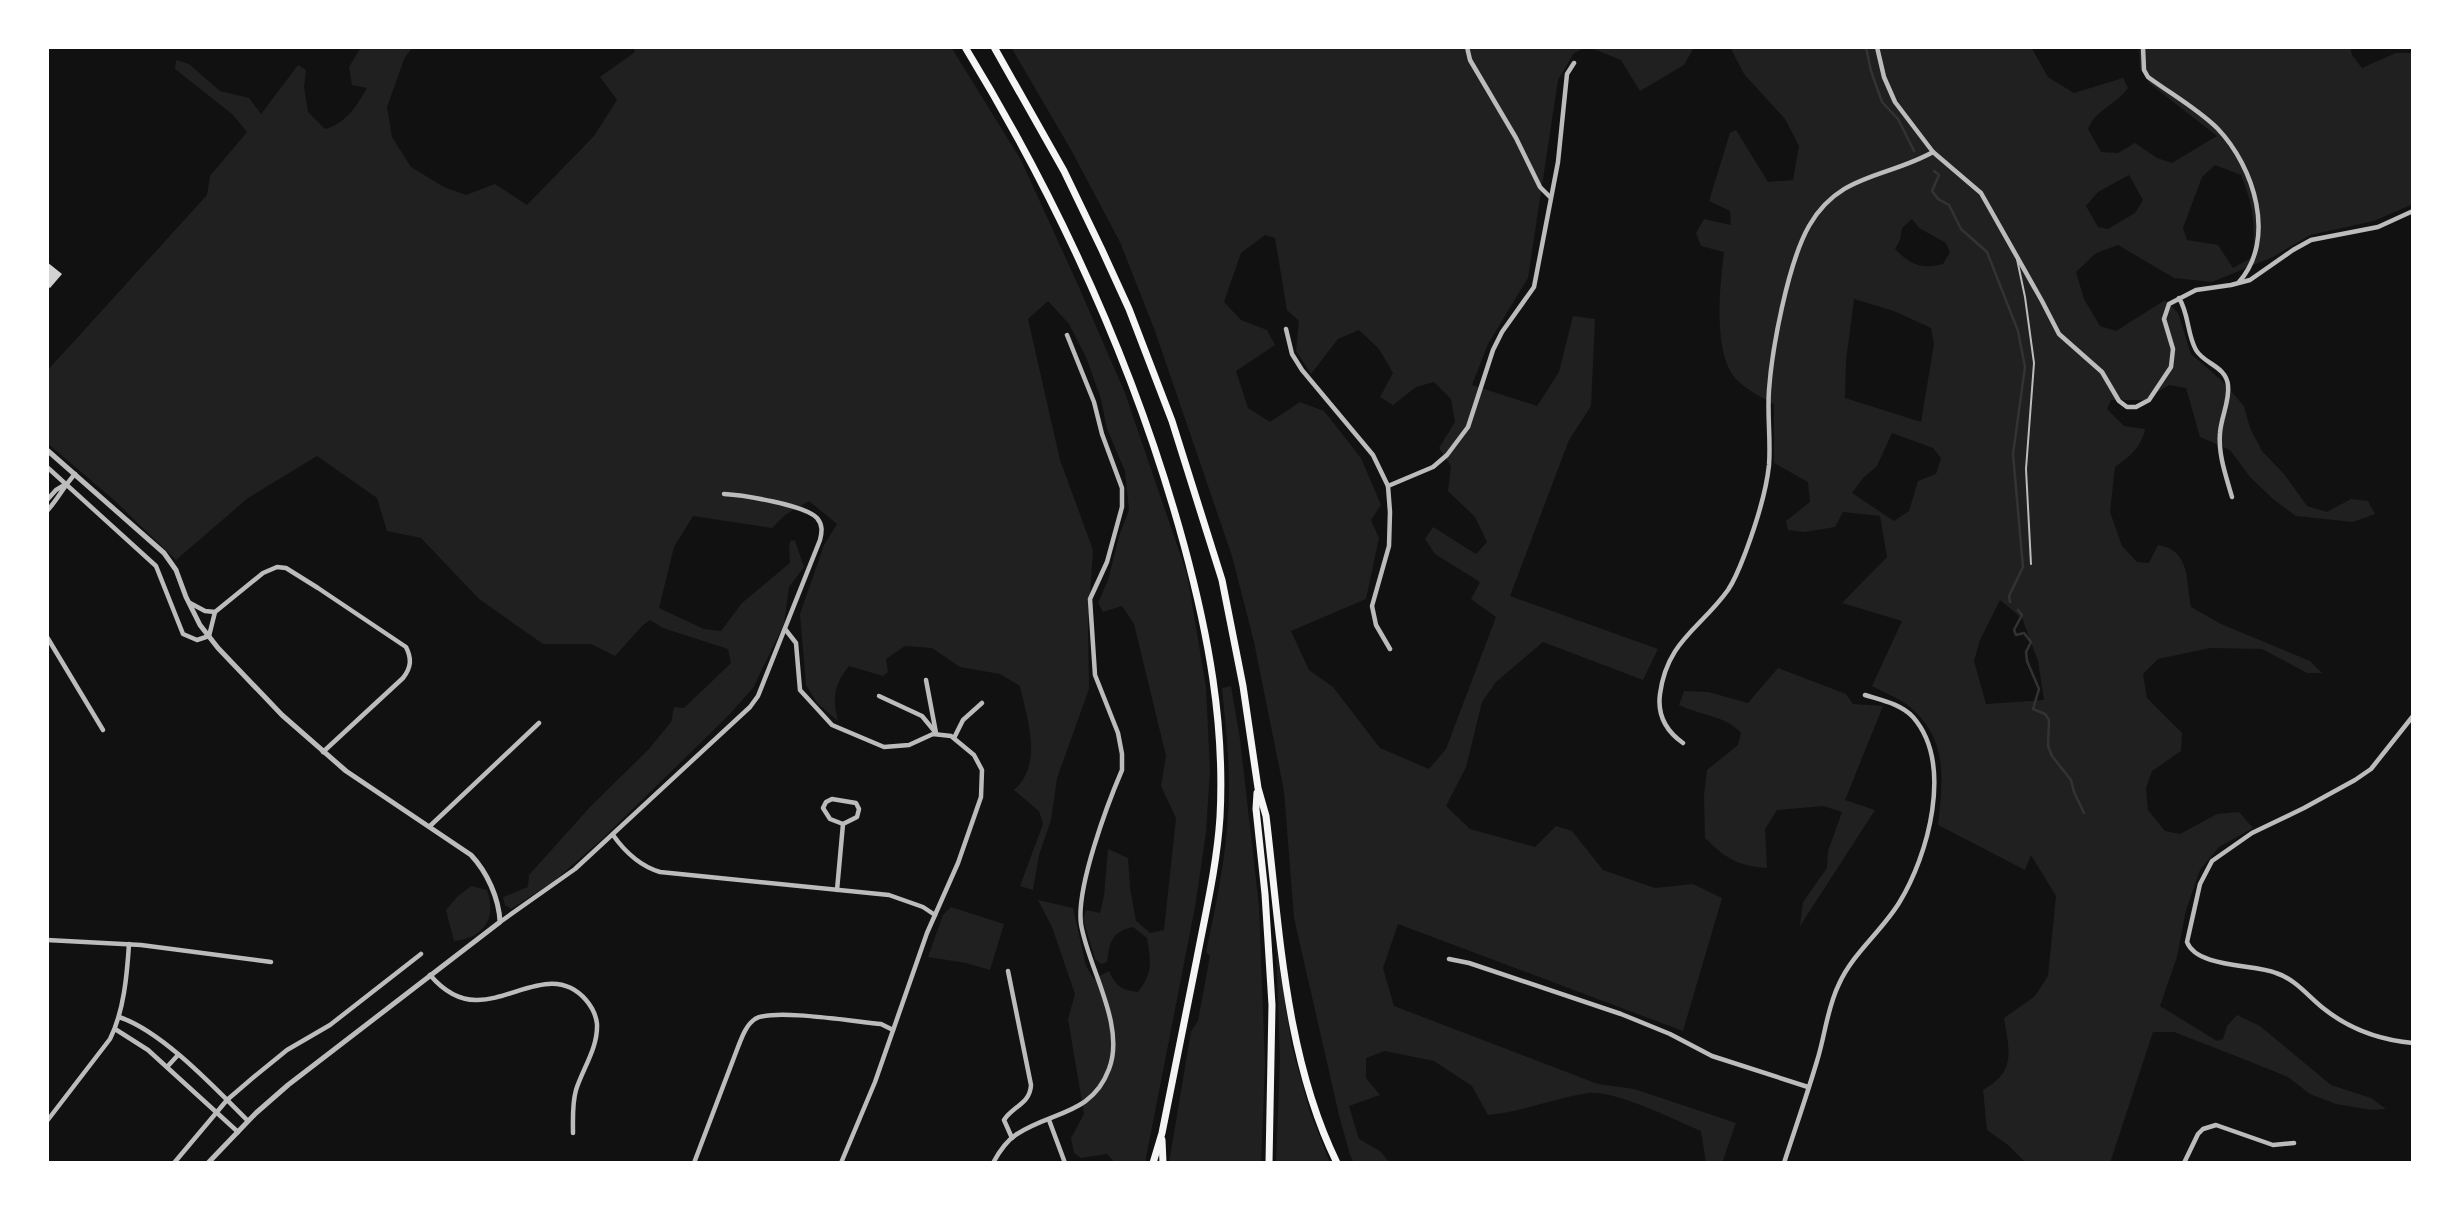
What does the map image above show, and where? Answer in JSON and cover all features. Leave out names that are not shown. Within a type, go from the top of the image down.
[{"type":"highway","points":[[965,47],[1049,195],[1117,345],[1166,483],[1208,642],[1215,681],[1221,774],[1217,848],[1162,1133],[1153,1163]]},
{"type":"highway","points":[[994,47],[1058,159],[1129,309],[1172,421],[1222,580],[1244,686],[1258,788],[1266,816],[1296,1034],[1311,1097],[1336,1163]]},
{"type":"highway","points":[[1258,788],[1256,809],[1272,1005],[1269,1163]]},
{"type":"highway","points":[[1162,1133],[1163,1163]]},
{"type":"street","points":[[1467,47],[1470,60],[1516,138],[1540,187],[1550,197]]},
{"type":"street","points":[[1877,47],[1891,94],[1933,152],[1981,193],[2059,334],[2102,372],[2119,401],[2127,407],[2136,407],[2149,400],[2172,367],[2173,349],[2164,319],[2169,304],[2196,290],[2239,283],[2259,276],[2311,240],[2378,227],[2413,211]]},
{"type":"street","points":[[2143,47],[2146,74],[2218,130],[2248,174],[2256,202],[2258,241],[2253,262],[2239,283]]},
{"type":"street","points":[[1388,486],[1433,467],[1447,455],[1468,427],[1493,350],[1502,331],[1534,287],[1558,162],[1567,74],[1574,62]]},
{"type":"street","points":[[1683,743],[1666,728],[1660,713],[1659,697],[1663,674],[1675,649],[1732,583],[1753,531],[1769,466],[1769,391],[1773,359],[1790,278],[1805,233],[1822,208],[1846,188],[1878,173],[1917,161],[1933,152]]},
{"type":"street","points":[[2179,298],[2186,310],[2195,348],[2222,372],[2228,381],[2219,448],[2232,497]]},
{"type":"street","points":[[1286,329],[1292,354],[1302,370],[1373,455],[1388,486],[1389,546],[1372,606],[1376,625],[1390,649]]},
{"type":"street","points":[[993,1163],[1000,1150],[1012,1138],[1084,1103],[1105,1079],[1113,1054],[1113,1031],[1085,939],[1080,908],[1086,877],[1122,770],[1118,733],[1095,675],[1090,598],[1110,551],[1122,507],[1122,488],[1102,435],[1094,402],[1067,335]]},
{"type":"street","points":[[47,450],[164,553],[176,570],[188,603],[209,636],[282,715],[357,779],[466,851],[481,867],[491,887],[500,913],[500,922]]},
{"type":"street","points":[[47,467],[156,566],[183,634],[197,640],[209,636]]},
{"type":"street","points":[[47,510],[75,474]]},
{"type":"street","points":[[47,500],[56,489],[66,484]]},
{"type":"street","points":[[208,1163],[248,1121],[288,1085],[500,922],[559,882],[750,706],[761,688],[820,540],[820,523],[811,514],[793,507],[724,494]]},
{"type":"street","points":[[209,636],[215,612],[270,568],[282,567],[406,648],[410,661],[403,678],[323,752]]},
{"type":"street","points":[[188,603],[205,611],[215,612]]},
{"type":"street","points":[[785,629],[796,643],[800,690],[832,725],[884,747],[909,745],[936,734],[951,736],[974,755],[982,770],[981,797],[958,863],[935,915],[869,1099],[841,1163]]},
{"type":"street","points":[[47,638],[103,730]]},
{"type":"street","points":[[926,680],[936,734]]},
{"type":"street","points":[[1784,1163],[1838,986],[1855,957],[1898,904],[1911,881],[1927,834],[1932,809],[1934,771],[1927,739],[1920,727],[1911,715],[1893,703],[1865,695]]},
{"type":"street","points":[[879,696],[922,716],[936,734]]},
{"type":"street","points":[[954,738],[963,720],[982,703]]},
{"type":"street","points":[[2413,716],[2371,769],[2304,808],[2252,833],[2212,861],[2200,884],[2188,935],[2191,949],[2223,963],[2280,974],[2349,1026],[2386,1039],[2413,1043]]},
{"type":"street","points":[[430,826],[539,723]]},
{"type":"street","points":[[829,800],[852,801],[858,805],[857,817],[843,824],[834,821],[824,812],[824,805],[829,800]]},
{"type":"street","points":[[837,890],[843,824]]},
{"type":"street","points":[[613,835],[640,863],[660,872],[889,895],[923,906],[935,915]]},
{"type":"street","points":[[47,940],[129,944],[271,962]]},
{"type":"street","points":[[47,1121],[115,1030],[129,944]]},
{"type":"street","points":[[174,1163],[227,1100],[287,1051],[330,1025],[421,954]]},
{"type":"street","points":[[1449,959],[1469,963],[1622,1014],[1670,1034],[1712,1056],[1808,1087]]},
{"type":"street","points":[[1008,971],[1031,1085],[1027,1100],[1004,1121],[1012,1138]]},
{"type":"street","points":[[430,975],[444,989],[467,999],[482,1000],[550,983],[568,986],[581,994],[593,1012],[597,1035],[576,1091],[572,1133]]},
{"type":"street","points":[[694,1163],[738,1047],[754,1020],[768,1015],[785,1015],[881,1024],[893,1030]]},
{"type":"street","points":[[119,1017],[150,1032],[248,1121]]},
{"type":"street","points":[[115,1030],[148,1050],[238,1132]]},
{"type":"street","points":[[167,1067],[178,1055]]},
{"type":"street","points":[[1049,1120],[1065,1163]]},
{"type":"street","points":[[2184,1163],[2198,1134],[2216,1125],[2273,1145],[2294,1143]]},
{"type":"lane","points":[[2016,255],[2034,363],[2026,469],[2031,564]]},
{"type":"shaded area","points":[[361,47],[413,47],[405,57],[387,107],[392,137],[411,167],[444,187],[466,195],[495,184],[527,205],[594,136],[617,100],[600,77],[635,52],[633,47],[951,47],[1021,160],[1078,285],[1125,393],[1187,574],[1206,687],[1210,770],[1206,833],[1195,907],[1145,1163],[1115,1163],[1107,1154],[1081,1158],[1074,1153],[1071,1138],[1084,1114],[1068,1019],[1075,994],[1052,927],[1038,900],[1073,908],[1086,966],[1094,979],[1109,971],[1120,986],[1138,992],[1150,967],[1147,938],[1133,927],[1120,932],[1111,943],[1107,962],[1101,964],[1095,959],[1083,919],[1086,910],[1100,913],[1108,849],[1128,858],[1136,921],[1150,933],[1164,930],[1176,818],[1161,786],[1166,756],[1134,624],[1122,606],[1103,612],[1098,603],[1108,580],[1129,510],[1125,471],[1107,429],[1101,399],[1086,357],[1069,324],[1048,301],[1028,319],[1060,460],[1093,550],[1088,627],[1089,689],[1057,778],[1051,820],[1039,855],[1033,890],[1020,886],[1043,824],[1039,811],[1014,790],[1029,767],[1031,754],[1029,727],[1020,686],[1000,674],[960,667],[932,648],[905,646],[886,659],[888,672],[883,676],[849,666],[840,679],[836,692],[838,721],[817,703],[806,685],[800,614],[824,545],[837,524],[809,501],[785,515],[772,528],[693,516],[674,547],[659,608],[704,629],[721,631],[742,603],[790,563],[791,540],[795,541],[804,567],[789,587],[784,624],[753,688],[727,717],[601,840],[553,882],[511,909],[505,905],[503,897],[528,887],[529,875],[590,807],[648,750],[671,722],[674,707],[684,708],[731,663],[728,649],[663,628],[650,620],[615,656],[591,644],[543,644],[479,599],[421,538],[387,531],[377,498],[317,456],[248,498],[176,560],[114,500],[47,443],[47,371],[207,195],[210,176],[247,132],[232,114],[175,69],[176,60],[189,64],[220,91],[249,98],[261,114],[298,65],[306,70],[304,87],[308,112],[325,129],[344,119],[355,108],[367,88],[352,85],[349,67]]},
{"type":"shaded area","points":[[1011,47],[1586,47],[1574,53],[1558,80],[1528,278],[1488,344],[1472,385],[1537,406],[1559,372],[1573,316],[1595,319],[1591,406],[1569,440],[1510,596],[1658,649],[1643,680],[1543,642],[1496,682],[1482,702],[1466,767],[1446,806],[1470,829],[1535,847],[1556,826],[1572,831],[1603,870],[1655,888],[1693,884],[1722,898],[1683,1031],[1398,924],[1383,968],[1394,1006],[1598,1084],[1634,1089],[1736,1123],[1722,1163],[1706,1163],[1701,1131],[1628,1100],[1588,1093],[1488,1115],[1472,1086],[1434,1061],[1385,1051],[1366,1058],[1366,1078],[1380,1095],[1349,1106],[1359,1139],[1380,1151],[1390,1163],[1354,1163],[1339,1115],[1294,918],[1284,791],[1254,642],[1232,556],[1155,331],[1120,242],[1070,148]],"holes":[[[1265,235],[1275,238],[1287,310],[1299,321],[1296,351],[1311,374],[1338,339],[1359,330],[1379,349],[1393,373],[1380,397],[1393,405],[1416,387],[1434,382],[1451,399],[1455,422],[1439,448],[1451,466],[1448,491],[1475,517],[1487,542],[1476,554],[1433,527],[1425,539],[1435,554],[1480,582],[1471,599],[1496,617],[1446,749],[1429,769],[1380,748],[1333,687],[1309,670],[1291,631],[1366,599],[1379,538],[1371,520],[1381,505],[1361,458],[1324,411],[1300,402],[1270,422],[1248,408],[1236,371],[1275,345],[1267,330],[1241,320],[1224,302],[1241,253]]]},
{"type":"shaded area","points":[[1589,47],[1694,47],[1684,65],[1640,91],[1621,60]]},
{"type":"shaded area","points":[[1730,47],[2031,47],[2048,77],[2074,93],[2123,78],[2128,88],[2096,117],[2088,129],[2101,152],[2118,153],[2135,143],[2157,158],[2172,163],[2217,136],[2149,83],[2140,68],[2139,47],[2350,47],[2352,55],[2362,68],[2396,53],[2413,53],[2413,204],[2374,221],[2310,235],[2273,257],[2212,282],[2174,278],[2118,245],[2096,253],[2076,272],[2084,299],[2100,326],[2116,331],[2165,300],[2178,313],[2191,354],[2222,381],[2244,406],[2250,428],[2262,451],[2284,474],[2307,506],[2327,512],[2351,499],[2368,501],[2375,514],[2353,522],[2296,516],[2250,477],[2230,450],[2200,437],[2186,388],[2169,385],[2144,400],[2111,400],[2107,409],[2124,426],[2145,429],[2138,446],[2115,467],[2110,512],[2122,546],[2137,562],[2149,563],[2158,545],[2169,548],[2182,560],[2185,568],[2191,607],[2221,624],[2310,661],[2322,673],[2307,673],[2262,649],[2210,648],[2158,659],[2143,674],[2147,698],[2182,733],[2181,751],[2152,771],[2146,788],[2148,810],[2165,831],[2180,834],[2217,814],[2239,812],[2253,828],[2219,847],[2200,870],[2186,910],[2177,957],[2160,1006],[2217,1041],[2223,1039],[2227,1026],[2237,1015],[2260,1026],[2331,1085],[2371,1098],[2386,1109],[2371,1110],[2336,1104],[2310,1094],[2288,1077],[2246,1060],[2174,1032],[2153,1032],[2110,1163],[2026,1163],[2008,1145],[1987,1130],[1983,1090],[2001,1075],[2008,1059],[2004,1018],[2035,996],[2048,976],[2056,896],[2031,855],[2025,870],[1938,825],[1940,759],[1930,730],[1906,704],[1872,686],[1902,621],[1842,603],[1887,557],[1880,516],[1843,512],[1835,527],[1805,532],[1788,530],[1786,521],[1810,502],[1808,482],[1774,463],[1774,404],[1737,380],[1729,369],[1724,354],[1720,319],[1724,252],[1701,246],[1696,233],[1704,219],[1731,225],[1730,211],[1709,201],[1730,133],[1736,130],[1768,182],[1793,180],[1799,146],[1785,119],[1744,74]],"holes":[[[2215,165],[2241,175],[2253,215],[2253,257],[2233,268],[2218,245],[2187,240],[2183,228],[2202,177]],[[2129,175],[2143,200],[2135,213],[2108,229],[2098,227],[2086,206],[2098,192]],[[1912,219],[1919,228],[1946,243],[1950,252],[1943,264],[1922,266],[1906,259],[1895,249],[1902,228]],[[1854,299],[1894,311],[1931,328],[1934,344],[1921,422],[1845,398],[1846,361]],[[1892,433],[1933,448],[1941,458],[1936,474],[1918,481],[1909,511],[1894,521],[1852,493],[1863,478],[1877,466]],[[2000,600],[2022,618],[2038,661],[2044,700],[1986,704],[1974,661],[1980,640]]]},
{"type":"shaded area","points":[[1778,668],[1846,694],[1853,704],[1883,706],[1845,800],[1875,810],[1800,926],[1803,902],[1827,868],[1828,851],[1842,812],[1823,806],[1777,810],[1765,829],[1767,868],[1740,863],[1726,856],[1705,838],[1704,795],[1707,770],[1738,745],[1741,733],[1721,719],[1679,705],[1684,691],[1708,692],[1748,703]]},
{"type":"shaded area","points":[[1231,686],[1240,739],[1259,906],[1265,1065],[1261,1163],[1169,1163],[1191,1031],[1198,1021],[1210,956],[1206,952],[1225,849],[1229,774],[1222,688]]},
{"type":"shaded area","points":[[471,886],[487,890],[490,900],[489,918],[486,925],[473,936],[454,941],[446,910]]},
{"type":"shaded area","points":[[951,907],[1004,924],[990,970],[928,957],[943,915]]},
{"type":"shaded area","points":[[1276,945],[1292,1047],[1310,1112],[1330,1163],[1276,1163],[1280,1059]]},
{"type":"building","points":[[47,262],[62,274],[50,288],[47,286]]},
{"type":"waterway","points":[[1866,47],[1882,102],[1898,119],[1914,151]]},
{"type":"waterway","points":[[1934,171],[1939,175],[1932,191],[1938,199],[1949,205],[1961,229],[1987,252],[2018,331],[2025,367],[2013,454],[2023,567],[2009,596],[2010,602]]},
{"type":"waterway","points":[[2018,610],[2022,615],[2014,630],[2016,635],[2024,633],[2031,642],[2026,652],[2027,661],[2039,689],[2033,709],[2045,714],[2049,720],[2048,746],[2052,756],[2071,780],[2084,813]]}]
